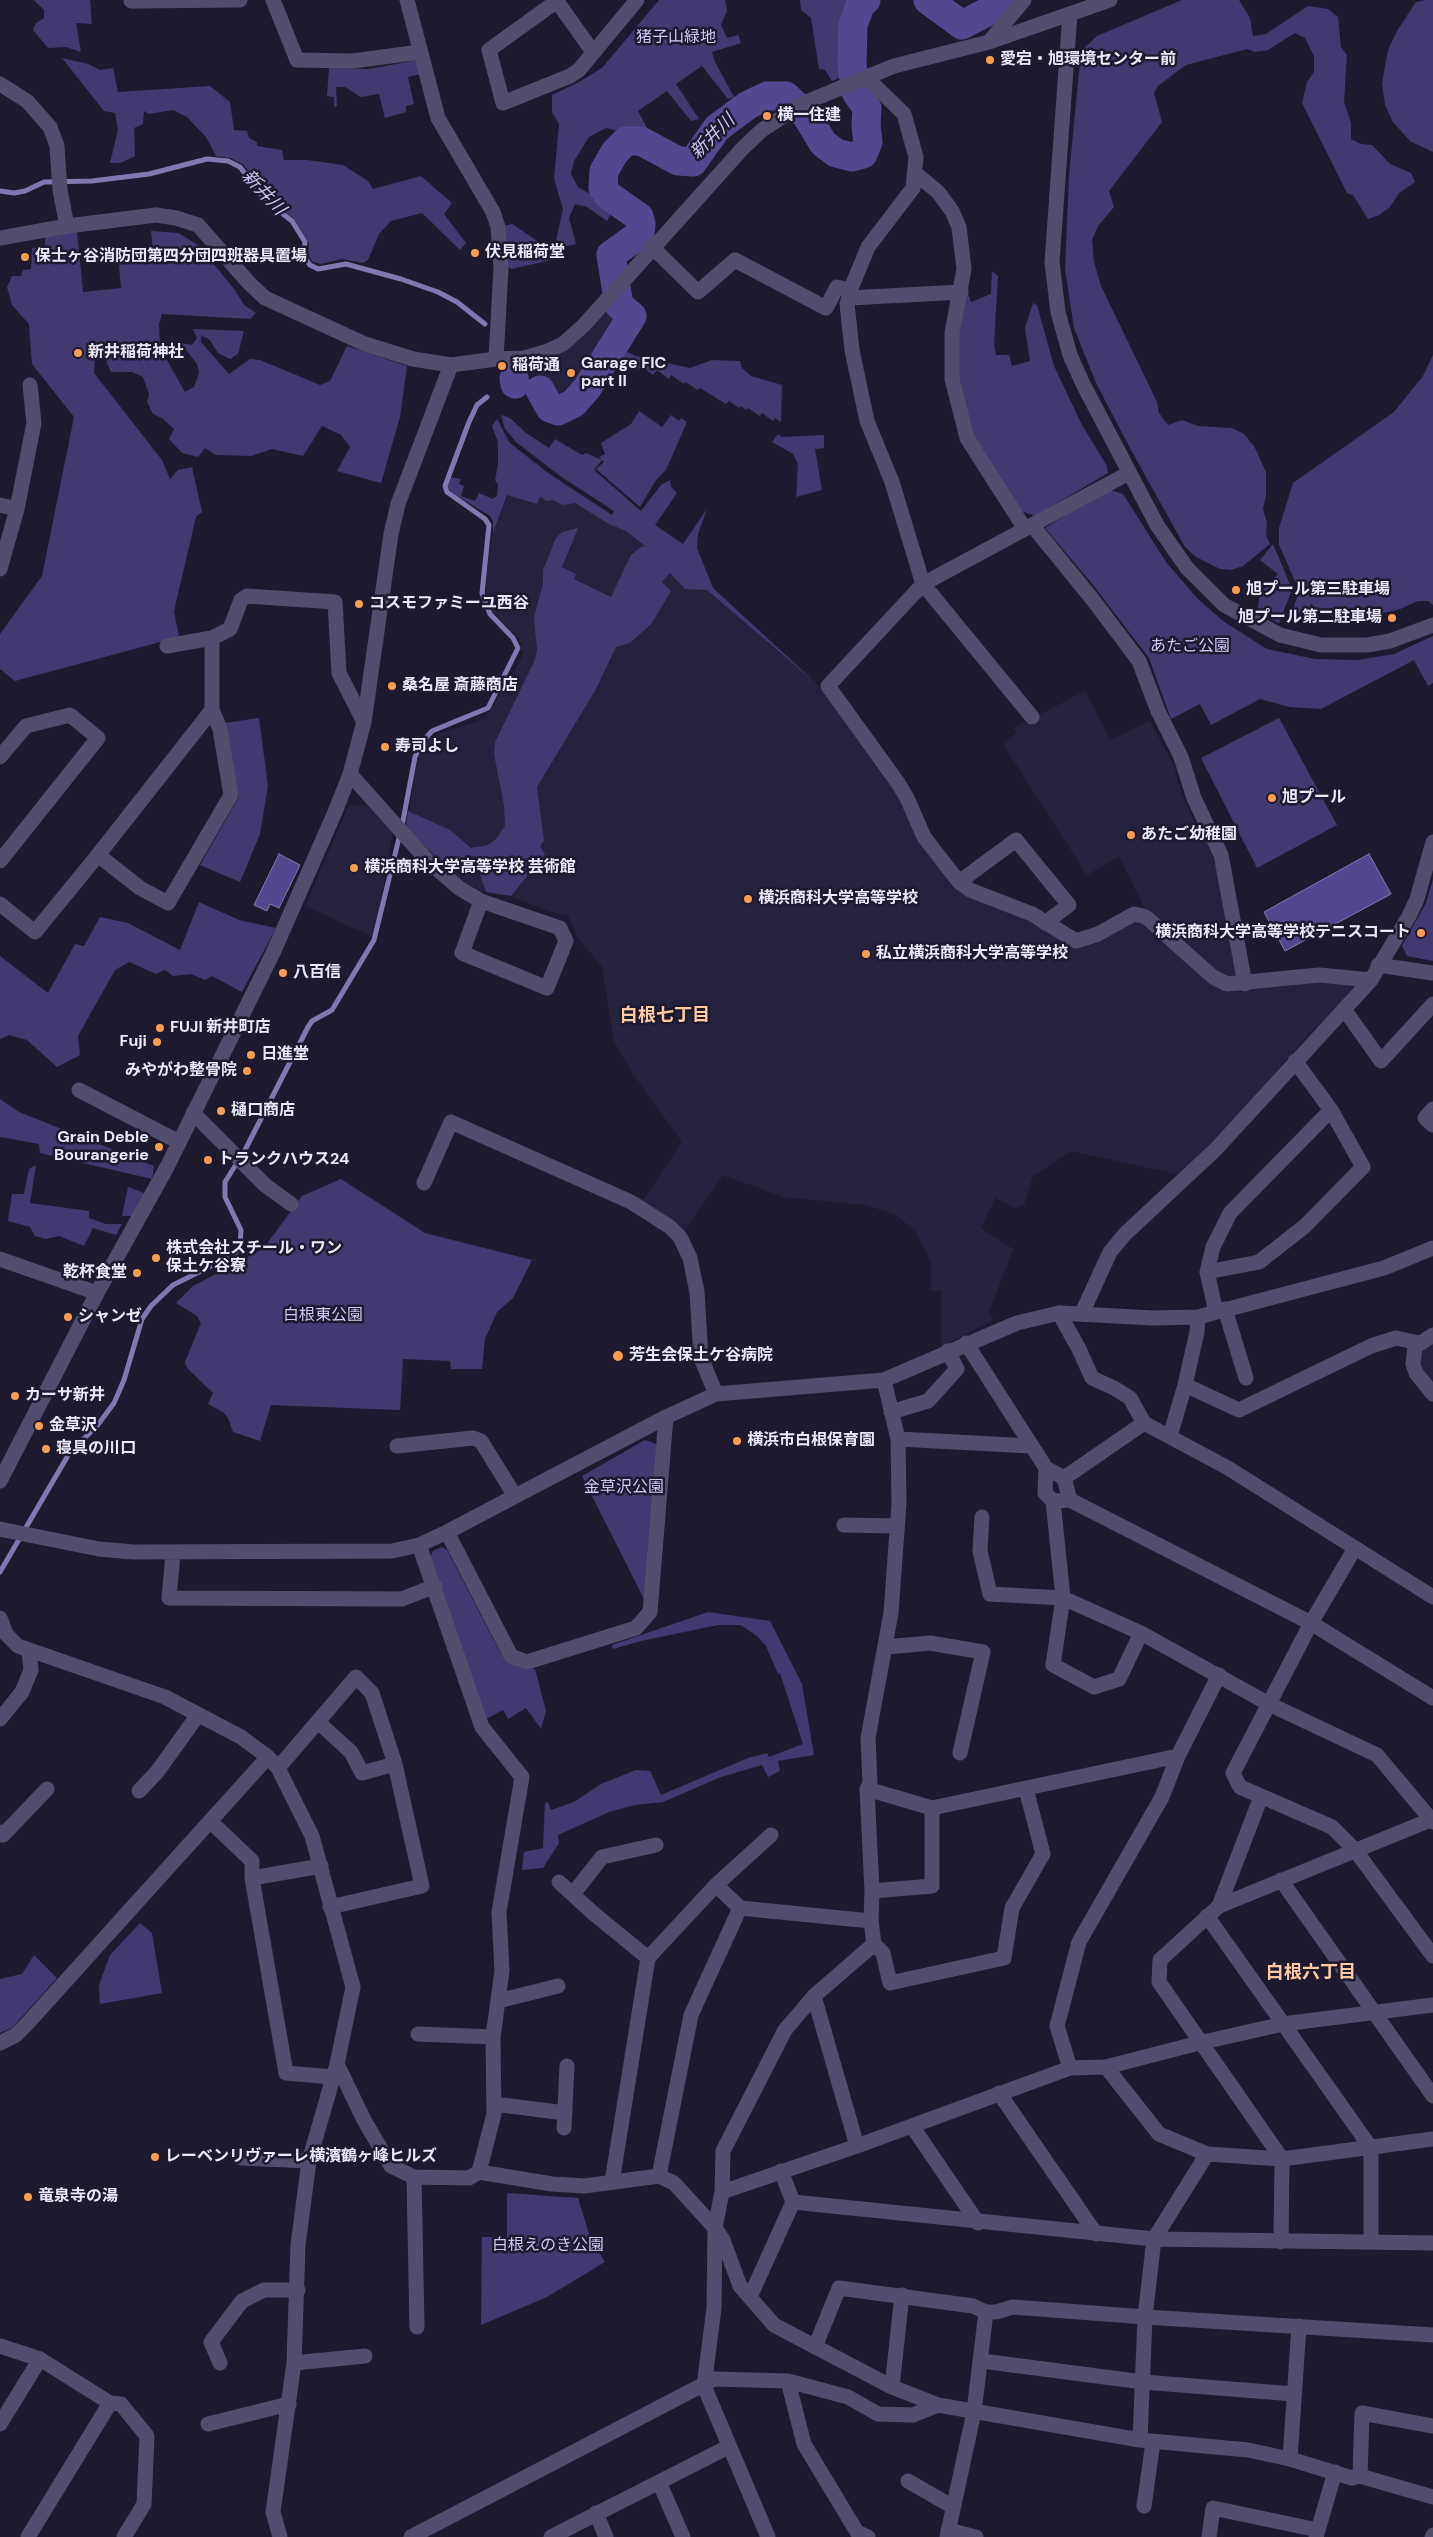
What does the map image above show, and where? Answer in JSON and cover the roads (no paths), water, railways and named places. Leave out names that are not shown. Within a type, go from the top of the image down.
[{"type":"street","points":[[135,1],[233,0]]},
{"type":"street","points":[[272,0],[298,60],[353,61],[420,52]]},
{"type":"street","points":[[407,0],[438,118],[493,212],[498,227],[501,268],[496,359]]},
{"type":"street","points":[[593,52],[556,1],[489,50],[503,103],[570,76],[579,70],[637,0]]},
{"type":"street","points":[[989,42],[1024,0]]},
{"type":"street","points":[[0,238],[67,226],[156,215],[176,218],[198,225],[249,283],[265,298],[365,344],[413,359],[451,366],[496,359],[524,358],[563,344],[624,283],[652,247],[762,130],[804,103],[894,66],[989,42],[1110,0]]},
{"type":"street","points":[[1070,14],[1054,227],[1054,285],[1058,312],[1070,355],[1157,525],[1187,568],[1224,605],[1280,635],[1301,641],[1345,646],[1390,641],[1433,625]]},
{"type":"street","points":[[864,78],[904,114],[916,157],[913,188],[868,248],[847,304],[852,350],[867,421],[892,482],[923,584],[1032,717]]},
{"type":"street","points":[[0,84],[27,101],[50,127],[57,146],[67,226]]},
{"type":"street","points":[[915,173],[938,192],[952,211],[959,227],[964,269],[952,333],[952,380],[967,438],[979,459],[1028,527],[1093,600],[1138,661],[1158,712],[1180,757],[1194,798],[1221,855],[1245,984]]},
{"type":"street","points":[[652,247],[698,292],[736,260],[826,308],[837,286],[850,294],[961,292]]},
{"type":"street","points":[[0,1481],[97,1293],[179,1142],[273,953],[350,774],[364,722],[391,534],[406,481],[451,366]]},
{"type":"street","points":[[0,569],[17,509],[34,423],[30,384]]},
{"type":"street","points":[[1129,473],[923,584],[828,686],[898,783],[907,798],[924,837],[959,882],[970,890],[1032,914],[1076,941],[1098,934],[1134,914],[1146,916],[1213,977],[1228,984],[1245,984],[1319,975],[1371,980]]},
{"type":"street","points":[[0,505],[17,509]]},
{"type":"street","points":[[167,646],[212,638],[230,629],[241,600],[248,596],[335,602],[339,674],[364,722]]},
{"type":"street","points":[[98,855],[140,888],[168,903],[231,795],[220,729],[212,710],[212,638]]},
{"type":"street","points":[[0,904],[35,932],[212,710]]},
{"type":"street","points":[[0,757],[26,726],[70,715],[98,738],[0,862]]},
{"type":"street","points":[[350,774],[427,860],[459,888],[481,901],[560,928],[566,941],[547,988],[462,953],[481,901]]},
{"type":"street","points":[[959,882],[1016,840],[1069,905],[1045,923]]},
{"type":"street","points":[[1082,1313],[1110,1252],[1125,1234],[1216,1149],[1371,980],[1417,899],[1433,842]]},
{"type":"street","points":[[1378,965],[1433,973]]},
{"type":"street","points":[[1344,1009],[1381,1061],[1433,1004]]},
{"type":"street","points":[[1208,1272],[1259,1262],[1305,1226],[1363,1167],[1331,1110],[1295,1062]]},
{"type":"street","points":[[79,1090],[179,1142]]},
{"type":"street","points":[[1433,1109],[1425,1118],[1433,1125]]},
{"type":"street","points":[[1246,1378],[1220,1310],[1208,1272],[1214,1247],[1230,1213],[1331,1110]]},
{"type":"street","points":[[193,1113],[265,1186],[291,1204]]},
{"type":"street","points":[[424,1183],[451,1122],[630,1202],[670,1227],[680,1237],[690,1258],[697,1292],[701,1358],[716,1394]]},
{"type":"street","points":[[0,1529],[99,1550],[173,1554],[392,1552],[419,1545],[447,1532],[666,1417],[716,1394],[884,1380],[966,1343],[1018,1323],[1059,1313],[1153,1318],[1198,1317],[1384,1268],[1433,1248]]},
{"type":"street","points":[[0,1258],[97,1293]]},
{"type":"street","points":[[1059,1313],[1079,1349],[1092,1378],[1130,1398],[1144,1423],[1228,1468],[1433,1597]]},
{"type":"street","points":[[1170,1436],[1185,1385],[1197,1332],[1198,1317]]},
{"type":"street","points":[[1433,1336],[1415,1347],[1413,1364],[1416,1372],[1433,1394]]},
{"type":"street","points":[[1185,1385],[1239,1410],[1371,1346],[1396,1338],[1419,1343]]},
{"type":"street","points":[[966,1343],[1046,1468],[1064,1478],[1070,1500]]},
{"type":"street","points":[[890,1412],[928,1401],[957,1369],[948,1351]]},
{"type":"street","points":[[884,1380],[890,1412],[898,1439],[897,1526],[886,1647],[868,1738],[870,1784],[867,1789],[872,1891],[870,1921],[874,1944],[883,1953],[890,1983],[1004,1958],[1012,1908],[1043,1854],[1026,1789]]},
{"type":"street","points":[[447,1532],[511,1656],[527,1662],[636,1628],[650,1612],[666,1417]]},
{"type":"street","points":[[1064,1478],[1144,1423]]},
{"type":"street","points":[[397,1446],[472,1438],[481,1441],[515,1496]]},
{"type":"street","points":[[898,1439],[1031,1446]]},
{"type":"street","points":[[1046,1468],[1045,1493],[1053,1502],[1063,1598],[1053,1665],[1094,1687],[1119,1679],[1141,1633]]},
{"type":"street","points":[[1053,1502],[1070,1500],[1311,1623],[1433,1698]]},
{"type":"street","points":[[982,1517],[980,1551],[990,1594],[1063,1598],[1141,1633],[1269,1704],[1377,1755],[1433,1820],[1219,1906],[1160,1960],[1159,1982],[1199,2043],[1282,2159],[1281,2242]]},
{"type":"street","points":[[844,1525],[897,1526]]},
{"type":"street","points":[[419,1545],[435,1586],[482,1727],[522,1777],[499,1912],[502,1971],[493,2037],[494,2114],[479,2172]]},
{"type":"street","points":[[1355,1548],[1311,1623],[1233,1773],[1240,1787],[1332,1827],[1355,1850],[1433,1956]]},
{"type":"street","points":[[173,1554],[169,1598],[402,1599],[435,1586]]},
{"type":"street","points":[[0,1618],[6,1634],[18,1646],[165,1697],[241,1737],[273,1762],[312,1836],[352,1987],[335,2070],[309,2161],[298,2244],[298,2290],[294,2363],[273,2512],[280,2537]]},
{"type":"street","points":[[886,1647],[930,1643],[983,1652],[960,1753]]},
{"type":"street","points":[[0,1719],[22,1692],[31,1670],[29,1651]]},
{"type":"street","points":[[1070,2068],[1057,2026],[1079,1942],[1162,1798],[1178,1756],[1219,1676]]},
{"type":"street","points":[[0,2043],[16,2035],[26,2025],[210,1821],[318,1722],[356,1677],[372,1693],[395,1764],[422,1886],[330,1907]]},
{"type":"street","points":[[139,1791],[157,1772],[198,1715]]},
{"type":"street","points":[[318,1722],[351,1752],[362,1774],[395,1764]]},
{"type":"street","points":[[867,1789],[932,1808],[1178,1756]]},
{"type":"street","points":[[0,1832],[3,1835],[47,1789]]},
{"type":"street","points":[[1219,1906],[1261,1797]]},
{"type":"street","points":[[872,1891],[932,1886],[932,1808]]},
{"type":"street","points":[[210,1821],[252,1860],[252,1878],[286,2073],[335,2070]]},
{"type":"street","points":[[612,2182],[648,1958],[716,1885],[771,1835]]},
{"type":"street","points":[[573,1894],[602,1857],[656,1845]]},
{"type":"street","points":[[252,1878],[321,1866]]},
{"type":"street","points":[[1281,1880],[1433,2096]]},
{"type":"street","points":[[559,1882],[648,1958]]},
{"type":"street","points":[[716,1885],[740,1908],[870,1921]]},
{"type":"street","points":[[659,2176],[691,2016],[740,1908]]},
{"type":"street","points":[[1207,1916],[1371,2148],[1371,2242]]},
{"type":"street","points":[[768,2537],[728,2447],[704,2386],[714,2308],[715,2228],[722,2192],[723,2151],[785,2030],[814,1996],[874,1944]]},
{"type":"street","points":[[498,2001],[558,1986]]},
{"type":"street","points":[[814,1996],[857,2146]]},
{"type":"street","points":[[722,2192],[857,2146],[1070,2068],[1106,2067],[1283,2024],[1433,2005]]},
{"type":"street","points":[[418,2034],[493,2037]]},
{"type":"street","points":[[494,2104],[564,2120],[567,2066]]},
{"type":"street","points":[[1106,2067],[1160,2134],[1207,2154],[1282,2159],[1433,2139]]},
{"type":"street","points":[[335,2070],[391,2166],[414,2177],[469,2178],[479,2172],[584,2186],[659,2176],[674,2183],[715,2228],[723,2240],[740,2286],[774,2325],[892,2387],[938,2405],[1147,2441],[1248,2450],[1290,2459],[1352,2478],[1360,2476],[1433,2497]]},
{"type":"street","points":[[999,2093],[1096,2234]]},
{"type":"street","points":[[912,2126],[978,2223]]},
{"type":"street","points":[[1144,2506],[1147,2441],[1143,2382],[1145,2317],[1154,2239],[1207,2154]]},
{"type":"street","points":[[241,2158],[309,2161]]},
{"type":"street","points":[[750,2297],[793,2202],[781,2171]]},
{"type":"street","points":[[414,2177],[417,2327]]},
{"type":"street","points":[[793,2202],[978,2223],[1154,2239],[1433,2243]]},
{"type":"street","points":[[815,2347],[839,2288],[973,2306],[986,2312],[996,2312],[1013,2306],[1145,2317],[1433,2335]]},
{"type":"street","points":[[220,2363],[210,2342],[242,2301],[264,2290],[298,2290]]},
{"type":"street","points":[[892,2387],[902,2295]]},
{"type":"street","points":[[976,2537],[947,2534],[974,2412],[982,2360],[986,2312]]},
{"type":"street","points":[[1290,2459],[1299,2326]]},
{"type":"street","points":[[0,2346],[40,2359],[110,2403],[121,2404],[148,2436],[144,2504],[124,2537]]},
{"type":"street","points":[[294,2363],[365,2356]]},
{"type":"street","points":[[0,2424],[40,2359]]},
{"type":"street","points":[[982,2360],[1143,2382],[1294,2394]]},
{"type":"street","points":[[410,2537],[704,2386],[714,2379],[788,2380],[848,2397],[878,2414],[913,2415],[938,2405]]},
{"type":"street","points":[[788,2380],[804,2444],[857,2532],[868,2537]]},
{"type":"street","points":[[28,2537],[110,2403]]},
{"type":"street","points":[[208,2424],[289,2404]]},
{"type":"street","points":[[1360,2476],[1362,2413],[1433,2426]]},
{"type":"street","points":[[551,2537],[596,2512],[728,2447]]},
{"type":"street","points":[[1209,2537],[1213,2508],[1318,2535],[1335,2472]]},
{"type":"street","points":[[908,2480],[953,2507]]},
{"type":"street","points":[[660,2482],[683,2537]]},
{"type":"street","points":[[596,2512],[606,2537]]},
{"type":"waterway","name":"新井川","points":[[540,390],[550,408],[558,411],[574,403],[587,388],[632,316],[619,305],[611,255],[640,234],[641,224],[639,217],[609,196],[603,188],[604,171],[615,152],[626,141],[641,141],[678,161],[693,162],[717,128],[748,105],[767,96],[786,96],[806,115],[823,143],[836,153],[852,157],[863,154],[868,142],[866,126],[867,108],[856,92],[852,66],[853,25],[861,3],[866,0]]},
{"type":"waterway","name":"新井川","points":[[928,0],[962,25],[989,11],[1002,0]]},
{"type":"waterway","name":"新井川","points":[[0,191],[14,193],[25,191],[44,182],[92,181],[149,174],[207,159],[228,161],[240,167],[266,201],[292,221],[305,242],[303,255],[310,265],[318,269],[346,264],[401,279],[438,292],[457,302],[485,324]]},
{"type":"waterway","name":"新井川","points":[[514,378],[515,384]]},
{"type":"waterway","name":"新井川","points":[[510,386],[515,384]]},
{"type":"waterway","points":[[402,826],[415,757],[423,741],[432,731],[488,708],[518,648],[513,638],[490,614],[482,593],[489,525],[485,519],[447,492],[445,486],[477,405],[487,397]]},
{"type":"waterway","points":[[0,1572],[70,1452],[97,1426],[114,1403],[124,1380],[142,1319],[151,1306],[173,1285],[235,1254],[240,1247],[241,1230],[225,1197],[225,1182],[245,1150],[308,1027],[312,1021],[332,1010],[374,940],[400,834]]},
{"type":"place","name":"愛宕・旭環境センター前","points":[[990,60]]},
{"type":"place","name":"横一住建","points":[[767,116]]},
{"type":"place","name":"伏見稲荷堂","points":[[475,253]]},
{"type":"place","name":"保士ヶ谷消防団第四分団四班器具置場","points":[[25,257]]},
{"type":"place","name":"新井稲荷神社","points":[[78,353]]},
{"type":"place","name":"稲荷通","points":[[502,366]]},
{"type":"place","name":"Garage FIC part II","points":[[571,373]]},
{"type":"place","name":"旭プール第三駐車場","points":[[1236,590]]},
{"type":"place","name":"コスモファミーユ西谷","points":[[359,604]]},
{"type":"place","name":"旭プール第二駐車場","points":[[1392,618]]},
{"type":"place","name":"桑名屋 斎藤商店","points":[[392,686]]},
{"type":"place","name":"寿司よし","points":[[385,747]]},
{"type":"place","name":"旭プール","points":[[1272,798]]},
{"type":"place","name":"あたご幼稚園","points":[[1131,835]]},
{"type":"place","name":"横浜商科大学高等学校 芸術館","points":[[354,868]]},
{"type":"place","name":"横浜商科大学高等学校","points":[[748,899]]},
{"type":"place","name":"横浜商科大学高等学校テニスコート","points":[[1421,933]]},
{"type":"place","name":"私立横浜商科大学高等学校","points":[[866,954]]},
{"type":"place","name":"八百信","points":[[283,973]]},
{"type":"place","name":"FUJI 新井町店","points":[[160,1028]]},
{"type":"place","name":"Fuji","points":[[157,1042]]},
{"type":"place","name":"日進堂","points":[[251,1055]]},
{"type":"place","name":"みやがわ整骨院","points":[[247,1071]]},
{"type":"place","name":"樋口商店","points":[[221,1111]]},
{"type":"place","name":"Grain Deble Bourangerie","points":[[159,1147]]},
{"type":"place","name":"トランクハウス24","points":[[208,1160]]},
{"type":"place","name":"株式会社スチール・ワン 保土ケ谷寮","points":[[156,1258]]},
{"type":"place","name":"乾杯食堂","points":[[137,1273]]},
{"type":"place","name":"シャンゼ","points":[[68,1317]]},
{"type":"place","name":"芳生会保土ケ谷病院","points":[[618,1356]]},
{"type":"place","name":"カーサ新井","points":[[15,1396]]},
{"type":"place","name":"金草沢","points":[[39,1426]]},
{"type":"place","name":"横浜市白根保育園","points":[[737,1441]]},
{"type":"place","name":"寝具の川口","points":[[46,1449]]},
{"type":"place","name":"レーベンリヴァーレ横濱鶴ヶ峰ヒルズ","points":[[155,2157]]},
{"type":"place","name":"竜泉寺の湯","points":[[28,2197]]},
{"type":"district","name":"白根七丁目","points":[[665,1016]]},
{"type":"district","name":"白根六丁目","points":[[1311,1973]]},
{"type":"park label","name":"猪子山緑地","points":[[676,38]]},
{"type":"park label","name":"あたご公園","points":[[1190,647]]},
{"type":"park label","name":"白根東公園","points":[[323,1316]]},
{"type":"park label","name":"金草沢公園","points":[[624,1488]]},
{"type":"park label","name":"白根えのき公園","points":[[548,2246]]}]
